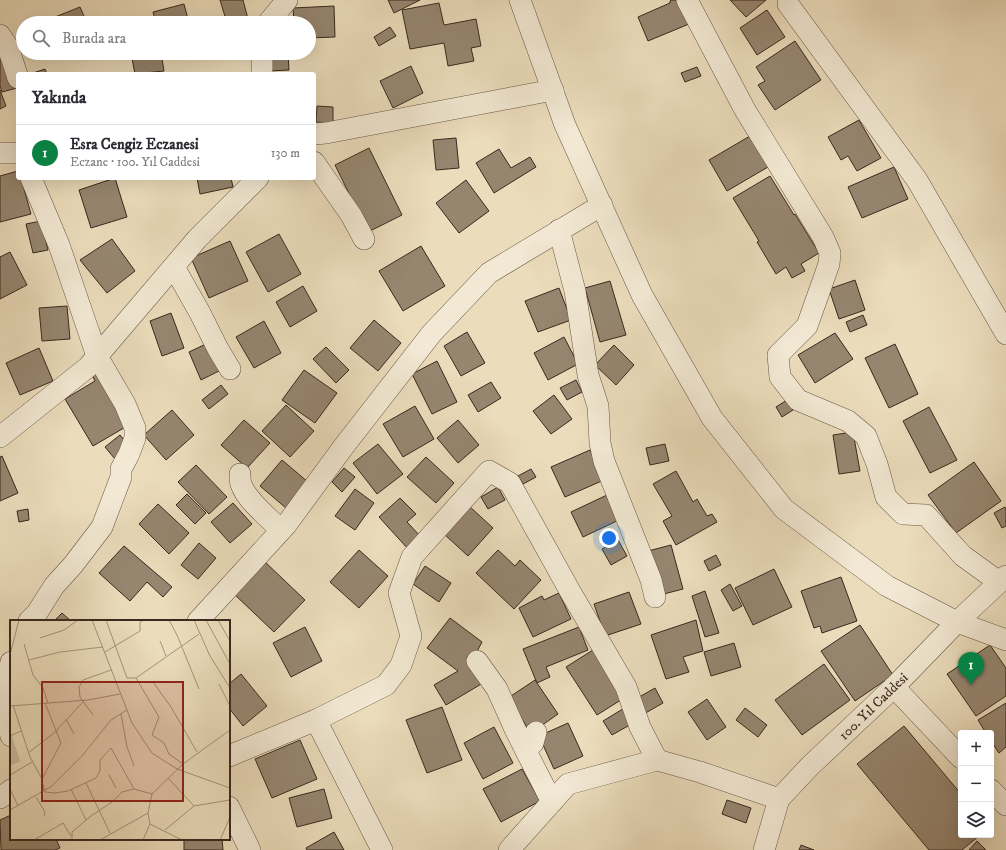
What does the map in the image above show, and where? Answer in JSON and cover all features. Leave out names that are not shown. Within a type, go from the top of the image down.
[{"type":"street","points":[[274,16],[287,0]]},
{"type":"street","points":[[520,0],[565,125],[642,294],[712,418],[784,509],[887,586],[957,622],[1006,640]]},
{"type":"street","points":[[687,0],[745,110],[823,237],[830,253],[826,272],[808,326],[778,355],[780,377],[798,400],[848,421],[866,436],[877,464],[886,497],[902,514],[926,515],[963,556],[1002,579]]},
{"type":"street","points":[[788,4],[917,180],[1006,334]]},
{"type":"street","points":[[0,35],[8,47],[16,72]]},
{"type":"street","points":[[262,60],[262,72]]},
{"type":"street","points":[[316,134],[552,90]]},
{"type":"street","points":[[0,153],[16,153]]},
{"type":"street","points":[[316,165],[351,215],[364,239]]},
{"type":"street","points":[[30,620],[37,613],[54,586],[73,565],[102,527],[121,477],[121,469],[130,454],[135,438],[135,428],[125,404],[97,356],[59,245],[32,180]]},
{"type":"street","points":[[0,437],[88,367],[197,239],[256,180]]},
{"type":"street","points":[[199,620],[281,530],[432,333],[489,273],[602,205]]},
{"type":"street","points":[[560,230],[575,291],[588,375],[598,406],[600,443],[604,461],[651,580],[654,597]]},
{"type":"street","points":[[174,267],[230,369]]},
{"type":"street","points":[[230,756],[316,720],[386,685],[402,664],[411,636],[399,593],[412,557],[489,471],[510,483],[571,593],[626,687],[640,727],[657,760]]},
{"type":"street","points":[[240,474],[240,484],[246,495],[281,530]]},
{"type":"street","name":"100. Yıl Caddesi","points":[[764,850],[779,799],[810,766],[894,687],[957,622],[1002,579]]},
{"type":"street","points":[[477,661],[496,689],[552,802]]},
{"type":"street","points":[[10,666],[5,689],[0,699],[10,733]]},
{"type":"street","points":[[894,687],[958,755]]},
{"type":"street","points":[[316,720],[382,850]]},
{"type":"street","points":[[527,753],[528,747],[533,743],[536,732]]},
{"type":"street","points":[[509,850],[568,784],[657,760],[700,772],[779,799]]},
{"type":"street","points":[[0,798],[10,791]]},
{"type":"street","points":[[994,793],[1006,805]]},
{"type":"street","points":[[230,809],[250,850]]},
{"type":"building","points":[[220,0],[243,0],[247,16],[225,16]]},
{"type":"building","points":[[388,0],[420,0],[394,13]]},
{"type":"building","points":[[671,0],[679,0],[689,24],[648,41],[638,17],[670,3]]},
{"type":"building","points":[[730,0],[766,0],[746,17]]},
{"type":"building","points":[[439,3],[444,25],[476,19],[481,46],[471,48],[474,61],[448,66],[444,43],[410,49],[402,10]]},
{"type":"building","points":[[184,4],[187,16],[154,16],[153,12]]},
{"type":"building","points":[[334,6],[335,37],[316,38],[316,16],[294,16],[293,8]]},
{"type":"building","points":[[80,7],[84,16],[58,16]]},
{"type":"building","points":[[767,10],[785,37],[757,55],[740,28]]},
{"type":"building","points":[[390,27],[396,36],[379,46],[374,37]]},
{"type":"building","points":[[795,41],[821,80],[775,110],[758,85],[765,81],[756,67]]},
{"type":"building","points":[[7,58],[16,88],[2,92],[0,86],[0,60]]},
{"type":"building","points":[[132,60],[162,60],[164,71],[135,72]]},
{"type":"building","points":[[268,60],[288,60],[289,70],[269,71]]},
{"type":"building","points":[[411,66],[423,93],[393,108],[380,81]]},
{"type":"building","points":[[697,67],[701,76],[685,82],[681,73]]},
{"type":"building","points":[[45,69],[46,72],[36,72]]},
{"type":"building","points":[[0,90],[6,106],[0,109]]},
{"type":"building","points":[[317,106],[333,107],[333,123],[316,122]]},
{"type":"building","points":[[859,120],[881,158],[857,171],[848,156],[841,160],[828,137]]},
{"type":"building","points":[[750,136],[768,167],[727,191],[709,160]]},
{"type":"building","points":[[456,138],[459,168],[436,170],[433,140]]},
{"type":"building","points":[[369,148],[402,215],[368,232],[335,165]]},
{"type":"building","points":[[499,149],[511,168],[530,157],[536,167],[494,193],[476,163]]},
{"type":"building","points":[[894,167],[908,199],[862,218],[848,187]]},
{"type":"building","points":[[16,172],[16,180],[22,180],[31,214],[0,222],[0,176]]},
{"type":"building","points":[[770,176],[819,253],[801,264],[805,271],[792,278],[786,267],[776,274],[757,242],[759,241],[733,198]]},
{"type":"building","points":[[109,180],[116,180],[127,217],[91,228],[79,190]]},
{"type":"building","points":[[197,180],[231,180],[233,187],[200,194]]},
{"type":"building","points":[[466,180],[489,211],[459,233],[436,203]]},
{"type":"building","points":[[41,221],[48,250],[33,253],[26,224]]},
{"type":"building","points":[[279,234],[301,274],[268,292],[246,252]]},
{"type":"building","points":[[112,239],[135,271],[107,293],[80,260]]},
{"type":"building","points":[[230,241],[248,281],[209,298],[191,258]]},
{"type":"building","points":[[421,246],[445,286],[403,311],[379,271]]},
{"type":"building","points":[[10,252],[27,285],[0,299],[0,257]]},
{"type":"building","points":[[855,280],[865,310],[839,319],[829,289]]},
{"type":"building","points":[[610,281],[626,335],[600,342],[585,288]]},
{"type":"building","points":[[303,286],[317,311],[290,327],[276,302]]},
{"type":"building","points":[[559,288],[571,320],[538,332],[525,301]]},
{"type":"building","points":[[67,306],[70,339],[42,341],[39,308]]},
{"type":"building","points":[[171,313],[184,348],[162,356],[150,321]]},
{"type":"building","points":[[863,315],[867,325],[850,332],[846,322]]},
{"type":"building","points":[[374,320],[401,343],[378,371],[350,348]]},
{"type":"building","points":[[264,321],[281,353],[254,368],[236,337]]},
{"type":"building","points":[[467,332],[485,363],[461,376],[444,346]]},
{"type":"building","points":[[835,333],[853,359],[815,383],[798,355]]},
{"type":"building","points":[[564,337],[578,364],[548,380],[534,353]]},
{"type":"building","points":[[206,344],[219,371],[201,380],[189,352]]},
{"type":"building","points":[[895,344],[918,394],[889,408],[865,358]]},
{"type":"building","points":[[614,345],[634,365],[616,385],[595,365]]},
{"type":"building","points":[[326,347],[349,370],[336,383],[313,359]]},
{"type":"building","points":[[39,348],[53,381],[20,395],[6,363]]},
{"type":"building","points":[[437,361],[457,402],[432,414],[412,374]]},
{"type":"building","points":[[304,370],[337,393],[315,423],[282,400]]},
{"type":"building","points":[[97,372],[129,425],[93,446],[65,399],[95,381],[92,375]]},
{"type":"building","points":[[576,380],[582,392],[567,400],[560,388]]},
{"type":"building","points":[[491,382],[501,398],[478,412],[468,395]]},
{"type":"building","points":[[221,385],[228,394],[209,409],[202,400]]},
{"type":"building","points":[[554,395],[572,419],[551,434],[533,411]]},
{"type":"building","points":[[787,400],[793,410],[782,417],[776,407]]},
{"type":"building","points":[[286,405],[314,431],[290,457],[262,431]]},
{"type":"building","points":[[415,406],[434,439],[403,457],[383,424]]},
{"type":"building","points":[[929,407],[957,460],[930,473],[903,421]]},
{"type":"building","points":[[172,410],[194,435],[166,460],[144,435]]},
{"type":"building","points":[[244,420],[270,443],[247,468],[221,445]]},
{"type":"building","points":[[458,420],[479,445],[458,463],[437,438]]},
{"type":"building","points":[[853,432],[860,471],[839,474],[833,435]]},
{"type":"building","points":[[120,435],[130,447],[115,459],[105,447]]},
{"type":"building","points":[[378,444],[403,474],[377,494],[353,463]]},
{"type":"building","points":[[665,444],[669,461],[650,465],[646,448]]},
{"type":"building","points":[[590,450],[604,480],[565,497],[551,467]]},
{"type":"building","points":[[2,456],[18,493],[0,501],[0,457]]},
{"type":"building","points":[[426,457],[454,483],[436,503],[407,477]]},
{"type":"building","points":[[282,460],[308,482],[286,508],[260,486]]},
{"type":"building","points":[[974,462],[1001,501],[956,533],[928,495]]},
{"type":"building","points":[[196,465],[227,497],[209,514],[178,482]]},
{"type":"building","points":[[344,468],[355,477],[342,492],[332,482]]},
{"type":"building","points":[[531,469],[536,477],[523,484],[518,476]]},
{"type":"building","points":[[676,471],[693,502],[697,499],[707,516],[712,514],[717,522],[676,545],[663,521],[672,516],[653,484]]},
{"type":"building","points":[[498,487],[505,500],[488,509],[481,497]]},
{"type":"building","points":[[355,489],[374,503],[355,530],[335,516]]},
{"type":"building","points":[[187,494],[206,513],[195,524],[176,505]]},
{"type":"building","points":[[607,495],[619,520],[583,537],[571,512]]},
{"type":"building","points":[[400,498],[416,514],[407,522],[422,538],[409,550],[379,517]]},
{"type":"building","points":[[233,503],[252,524],[230,543],[211,522]]},
{"type":"building","points":[[158,504],[189,533],[169,554],[139,524]]},
{"type":"building","points":[[469,506],[493,528],[468,556],[444,534]]},
{"type":"building","points":[[1005,507],[1006,526],[1002,528],[994,513]]},
{"type":"building","points":[[28,509],[29,520],[19,522],[17,511]]},
{"type":"building","points":[[618,540],[627,556],[611,565],[602,549]]},
{"type":"building","points":[[199,543],[216,558],[198,579],[181,565]]},
{"type":"building","points":[[671,545],[683,589],[660,595],[648,551]]},
{"type":"building","points":[[124,546],[172,587],[163,597],[147,582],[130,601],[99,573]]},
{"type":"building","points":[[359,550],[388,576],[359,608],[330,582]]},
{"type":"building","points":[[498,550],[515,566],[520,560],[541,580],[514,609],[476,573]]},
{"type":"building","points":[[716,555],[721,565],[709,571],[704,561]]},
{"type":"building","points":[[264,561],[305,600],[274,632],[233,593]]},
{"type":"building","points":[[425,566],[451,583],[439,602],[413,584]]},
{"type":"building","points":[[774,569],[792,607],[753,625],[735,588]]},
{"type":"building","points":[[841,577],[857,621],[822,633],[820,626],[814,628],[801,591]]},
{"type":"building","points":[[730,584],[742,606],[733,611],[721,590]]},
{"type":"building","points":[[705,591],[719,633],[705,637],[692,596]]},
{"type":"building","points":[[629,592],[641,624],[605,636],[594,604]]},
{"type":"building","points":[[559,593],[571,619],[533,637],[519,608],[542,596],[544,600]]},
{"type":"building","points":[[62,613],[70,620],[55,620]]},
{"type":"building","points":[[450,618],[482,642],[471,663],[483,683],[446,705],[434,685],[458,671],[427,648]]},
{"type":"building","points":[[696,620],[703,651],[683,657],[689,672],[666,679],[651,635]]},
{"type":"building","points":[[860,625],[893,675],[855,701],[821,651]]},
{"type":"building","points":[[305,627],[322,661],[291,677],[273,643]]},
{"type":"building","points":[[579,627],[588,650],[546,667],[550,677],[537,683],[523,649]]},
{"type":"building","points":[[734,643],[741,667],[711,676],[704,652]]},
{"type":"building","points":[[990,645],[1006,668],[1006,696],[976,716],[947,674]]},
{"type":"building","points":[[593,650],[624,698],[597,715],[566,667]]},
{"type":"building","points":[[824,664],[850,700],[802,735],[775,700]]},
{"type":"building","points":[[241,674],[267,706],[243,726],[230,709],[230,683]]},
{"type":"building","points":[[535,680],[558,714],[531,733],[508,698]]},
{"type":"building","points":[[655,688],[663,703],[642,715],[634,700]]},
{"type":"building","points":[[707,699],[726,727],[707,740],[688,712]]},
{"type":"building","points":[[1006,703],[1006,747],[999,753],[994,746],[994,730],[984,730],[978,720]]},
{"type":"building","points":[[442,707],[462,760],[427,773],[406,720]]},
{"type":"building","points":[[626,707],[635,722],[612,735],[603,721]]},
{"type":"building","points":[[745,708],[767,725],[758,737],[736,720]]},
{"type":"building","points":[[568,723],[583,756],[554,769],[539,736]]},
{"type":"building","points":[[904,726],[958,790],[958,838],[976,838],[962,850],[929,850],[857,764]]},
{"type":"building","points":[[494,727],[513,763],[483,779],[464,743]]},
{"type":"building","points":[[300,740],[317,779],[272,798],[255,759]]},
{"type":"building","points":[[522,769],[540,801],[501,822],[483,789]]},
{"type":"building","points":[[324,789],[332,818],[297,827],[289,798]]},
{"type":"building","points":[[727,800],[751,808],[746,823],[722,814]]},
{"type":"building","points":[[10,815],[10,840],[56,840],[60,848],[55,850],[1,850],[0,820]]},
{"type":"building","points":[[334,832],[344,850],[307,850],[306,848]]},
{"type":"building","points":[[184,840],[222,840],[223,850],[184,850]]},
{"type":"building","points":[[977,841],[986,850],[969,850]]},
{"type":"building","points":[[801,845],[814,850],[799,850]]},
{"type":"place","name":"Esra Cengiz Eczanesi","points":[[971,685]]}]
